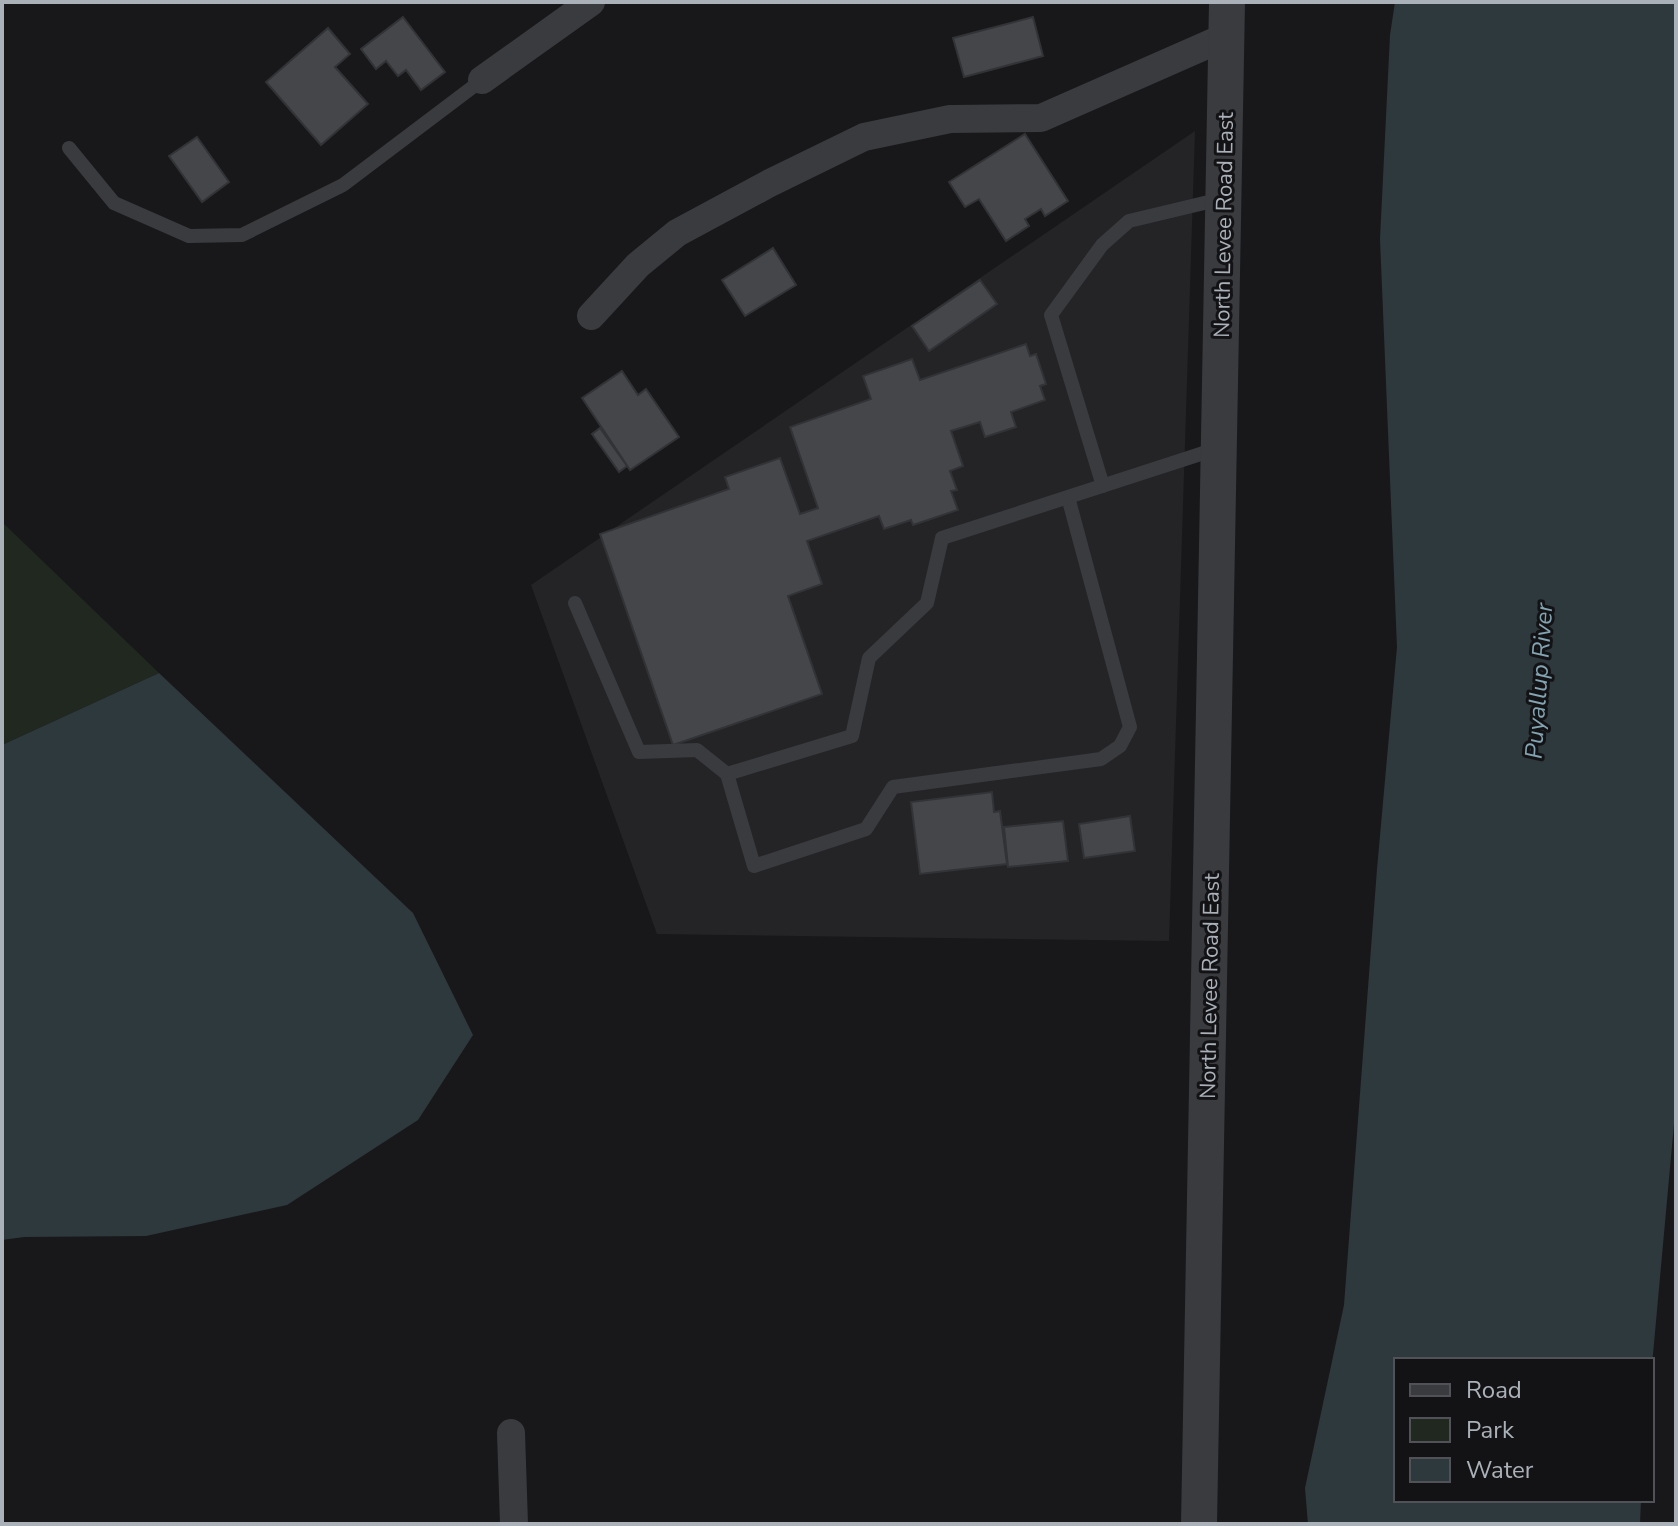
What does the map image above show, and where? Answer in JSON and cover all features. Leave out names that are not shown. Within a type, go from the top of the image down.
[{"type":"street","points":[[482,80],[591,2]]},
{"type":"street","points":[[591,316],[638,265],[677,233],[864,137],[950,119],[1041,118],[1226,20]]},
{"type":"street","name":"North Levee Road East","points":[[1199,1524],[1226,20]]},
{"type":"street","points":[[511,1433],[514,1524]]},
{"type":"lane","points":[[69,148],[114,203],[189,236],[242,235],[343,185],[482,80]]},
{"type":"lane","points":[[1103,486],[1051,315],[1102,245],[1129,221],[1223,199]]},
{"type":"lane","points":[[727,774],[852,736],[869,658],[927,603],[942,538],[1220,448]]},
{"type":"lane","points":[[575,603],[639,752],[697,750],[727,774],[754,866],[866,829],[893,787],[1101,759],[1120,746],[1130,727],[1068,497]]},
{"type":"shaded area","points":[[1195,131],[1169,941],[657,934],[531,585]]},
{"type":"green space","points":[[2,522],[159,673],[2,745]]},
{"type":"water","name":"Puyallup River","points":[[1395,2],[1676,2],[1676,1102],[1653,1358],[1394,1358],[1394,1502],[1641,1502],[1640,1524],[1308,1524],[1305,1488],[1344,1305],[1397,647],[1380,239],[1390,35]]},
{"type":"water","points":[[159,673],[413,913],[473,1035],[418,1120],[287,1205],[146,1236],[2,1240],[2,745]]},
{"type":"building","points":[[403,17],[445,72],[421,90],[406,70],[398,76],[386,61],[376,69],[361,49]]},
{"type":"building","points":[[1033,17],[1043,56],[964,77],[953,38]]},
{"type":"building","points":[[328,28],[350,54],[335,67],[368,104],[321,145],[266,82]]},
{"type":"building","points":[[1025,134],[1068,201],[1045,216],[1041,209],[1025,219],[1029,226],[1006,241],[979,199],[965,207],[949,182]]},
{"type":"building","points":[[197,137],[229,182],[202,202],[169,156]]},
{"type":"building","points":[[773,248],[796,285],[745,316],[722,280]]},
{"type":"building","points":[[980,280],[997,304],[929,351],[912,326]]},
{"type":"building","points":[[1026,344],[1030,356],[1036,354],[1046,384],[1040,386],[1045,400],[1011,412],[1016,427],[985,437],[980,422],[951,431],[963,466],[950,471],[957,490],[951,491],[958,510],[913,525],[911,520],[884,529],[879,516],[807,541],[822,584],[788,596],[822,694],[673,745],[600,534],[729,489],[725,477],[780,458],[800,514],[818,508],[790,427],[871,399],[863,376],[912,359],[920,380]]},
{"type":"building","points":[[622,371],[638,395],[646,389],[679,437],[630,470],[582,398]]},
{"type":"building","points":[[600,428],[627,466],[619,472],[592,434]]},
{"type":"building","points":[[992,792],[994,812],[1000,811],[1007,864],[920,874],[911,802]]},
{"type":"building","points":[[1130,816],[1135,851],[1084,858],[1079,824]]},
{"type":"building","points":[[1063,821],[1068,861],[1008,867],[1004,827]]}]
